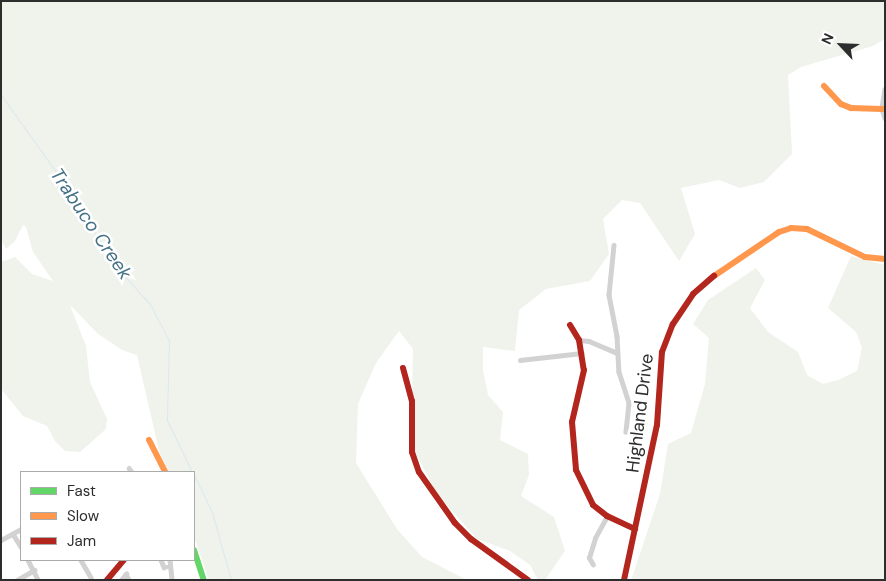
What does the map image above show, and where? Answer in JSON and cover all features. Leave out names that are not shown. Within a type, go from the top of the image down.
[{"type":"street","points":[[824,86],[832,96],[850,108],[882,109]]},
{"type":"street","points":[[885,89],[882,109],[885,118]]},
{"type":"street","name":"Highland Drive","points":[[624,580],[657,425],[662,352],[673,324],[693,294],[723,268],[778,232],[791,228],[808,229],[865,257],[885,260]]},
{"type":"street","points":[[614,245],[609,295],[617,353],[629,403],[626,432]]},
{"type":"street","points":[[570,325],[579,340],[584,370],[572,422],[572,450],[585,490],[593,505],[607,516],[635,530]]},
{"type":"street","points":[[579,340],[589,341],[600,348],[617,353]]},
{"type":"street","points":[[520,360],[582,353]]},
{"type":"street","points":[[404,368],[412,402],[412,452],[419,472],[455,523],[471,539],[528,580]]},
{"type":"street","points":[[149,440],[164,471]]},
{"type":"street","points":[[593,565],[590,558],[595,538],[607,516]]},
{"type":"street","points":[[1,540],[20,530]]},
{"type":"street","points":[[14,534],[20,545]]},
{"type":"street","points":[[195,553],[204,580]]},
{"type":"street","points":[[29,561],[38,580]]},
{"type":"street","points":[[82,561],[90,577]]},
{"type":"street","points":[[106,580],[123,561]]},
{"type":"street","points":[[162,561],[164,566],[168,567]]},
{"type":"street","points":[[170,561],[168,567],[172,580]]},
{"type":"street","points":[[17,580],[34,570]]},
{"type":"street","points":[[121,580],[126,574],[129,580]]},
{"type":"shaded area","points":[[1,1],[885,1],[885,39],[873,46],[801,67],[788,75],[792,154],[764,182],[740,188],[719,180],[681,188],[695,234],[679,261],[640,203],[622,200],[603,219],[609,254],[590,281],[546,289],[519,310],[515,351],[483,347],[483,370],[488,395],[503,412],[500,440],[528,454],[529,475],[521,496],[554,517],[565,551],[545,580],[538,580],[530,565],[510,551],[477,539],[437,494],[411,444],[413,349],[399,331],[376,363],[358,404],[356,463],[397,529],[422,557],[467,580],[209,580],[195,540],[195,471],[169,471],[159,451],[137,355],[122,350],[98,334],[70,305],[86,346],[90,382],[107,419],[106,429],[80,452],[65,451],[55,441],[47,426],[23,416],[1,389],[1,262],[15,257],[32,274],[53,281],[33,252],[26,227],[23,225],[15,241],[6,249],[1,240]]},
{"type":"shaded area","points":[[851,256],[885,265],[885,580],[631,580],[660,494],[668,444],[691,433],[705,384],[709,338],[693,324],[708,300],[756,268],[765,280],[750,308],[768,332],[798,352],[807,375],[823,384],[838,380],[857,371],[862,348],[856,332],[828,308]]},
{"type":"waterway","name":"Trabuco Creek","points":[[1,95],[74,197],[112,262],[150,304],[169,341],[167,420],[192,471]]},
{"type":"waterway","name":"Trabuco Creek","points":[[195,477],[212,512],[231,580]]},
{"type":"traffic: fast","points":[[195,553],[204,580]]},
{"type":"traffic: slow","points":[[824,86],[841,104],[851,108],[882,109]]},
{"type":"traffic: slow","points":[[714,276],[779,232],[791,228],[807,229],[865,257],[885,259]]},
{"type":"traffic: slow","points":[[149,440],[164,471]]},
{"type":"traffic: jam","points":[[624,580],[657,425],[662,352],[673,324],[693,294],[714,276]]},
{"type":"traffic: jam","points":[[570,325],[579,340],[584,370],[572,422],[576,470],[593,505],[607,516],[635,529]]},
{"type":"traffic: jam","points":[[403,368],[412,401],[412,452],[419,472],[455,523],[471,539],[528,580]]},
{"type":"traffic: jam","points":[[107,580],[123,561]]}]
